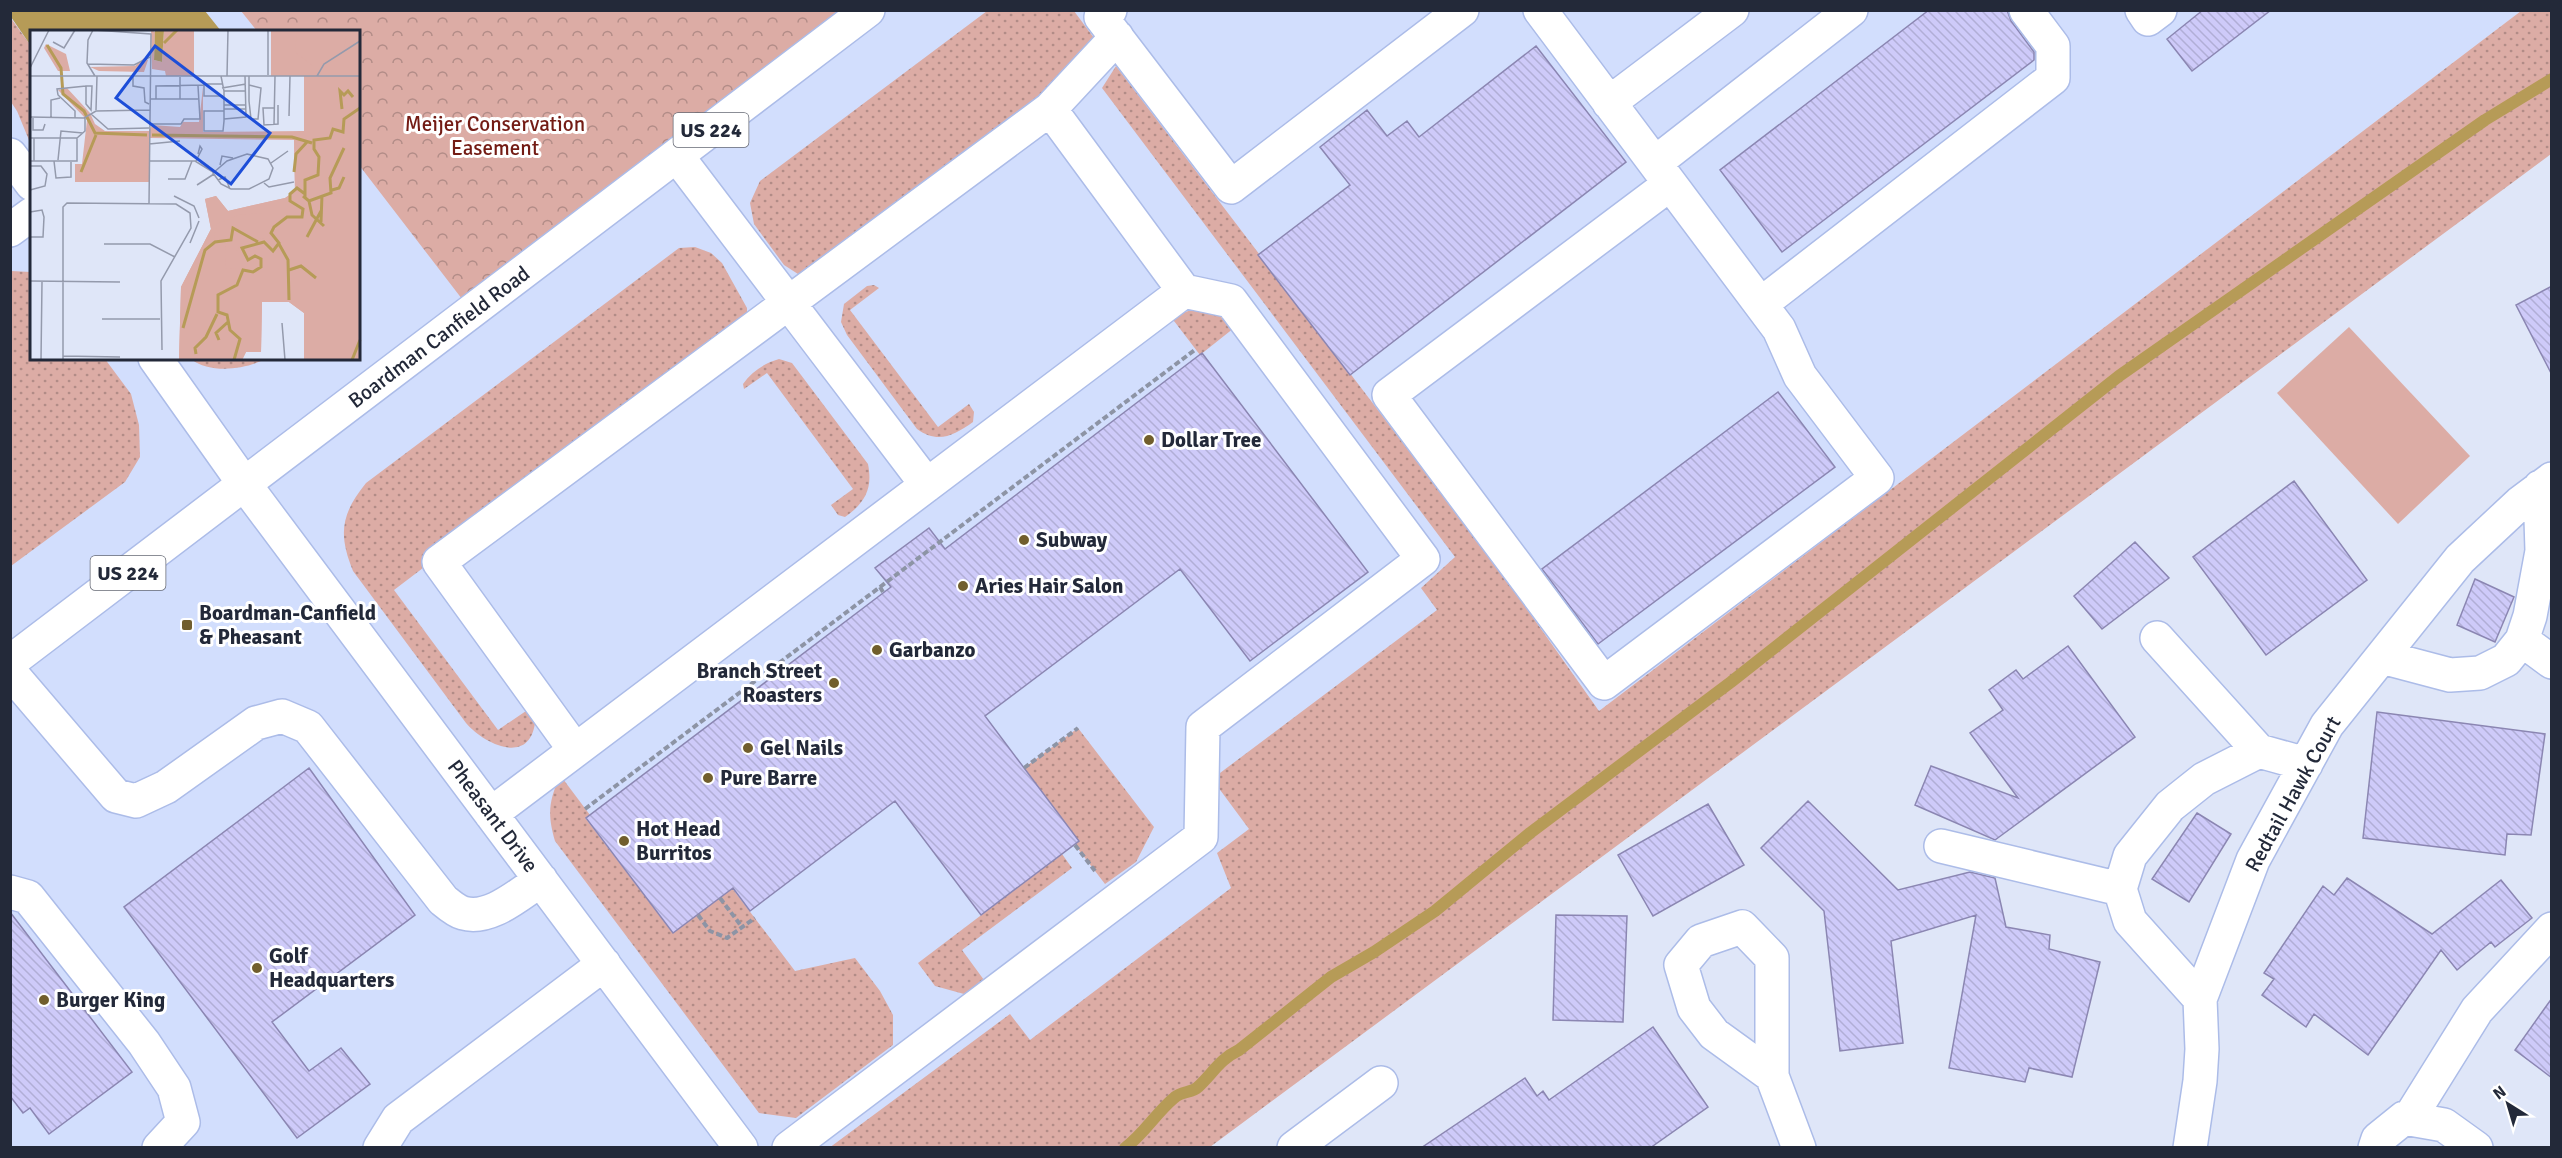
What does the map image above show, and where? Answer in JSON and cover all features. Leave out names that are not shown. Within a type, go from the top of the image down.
[{"type":"street","name":"Boardman Canfield Road","points":[[10,662],[868,10]]},
{"type":"street","points":[[575,750],[439,562],[1050,109],[1114,24],[1232,187],[1462,10]]},
{"type":"street","points":[[1540,10],[1663,174],[1761,304],[1779,329],[1800,376],[1877,478],[1604,683],[1389,395],[1663,174],[1851,10]]},
{"type":"street","points":[[1610,103],[1732,10]]},
{"type":"street","points":[[1761,304],[2054,78],[2053,46],[2026,10]]},
{"type":"street","points":[[2142,10],[2148,19],[2160,10]]},
{"type":"street","points":[[789,1148],[1201,837],[1203,727],[1423,560],[1231,301],[1184,291],[1050,109]]},
{"type":"street","points":[[10,155],[30,181]]},
{"type":"street","points":[[677,156],[927,485]]},
{"type":"street","points":[[10,230],[30,215]]},
{"type":"street","points":[[491,814],[1184,291]]},
{"type":"street","name":"Pheasant Drive","points":[[156,360],[245,485],[741,1148]]},
{"type":"street","points":[[2382,657],[2450,675],[2480,673],[2506,660],[2523,640],[2530,616],[2542,551],[2546,483]]},
{"type":"street","name":"Redtail Hawk Court","points":[[2190,1148],[2200,1081],[2202,1049],[2200,999],[2253,860],[2327,725],[2460,559],[2520,502],[2546,483]]},
{"type":"street","points":[[2157,638],[2259,751],[2306,764]]},
{"type":"street","points":[[2523,640],[2552,662]]},
{"type":"street","points":[[10,672],[116,796],[136,801],[166,787],[256,723],[282,716],[308,727],[443,900],[460,913],[474,915],[498,908],[541,880]]},
{"type":"street","points":[[2200,999],[2130,921],[2120,889],[2130,856],[2169,806],[2204,779],[2259,751]]},
{"type":"street","points":[[1941,846],[2120,889]]},
{"type":"street","points":[[10,892],[28,897],[144,1043],[174,1088],[183,1122],[159,1148]]},
{"type":"street","points":[[2409,1119],[2477,1010],[2552,928]]},
{"type":"street","points":[[380,1148],[398,1119],[604,964]]},
{"type":"street","points":[[1772,1076],[1798,1148]]},
{"type":"street","points":[[1294,1148],[1381,1083]]},
{"type":"street","points":[[2375,1148],[2378,1139],[2404,1118],[2444,1125],[2476,1148]]},
{"type":"path","points":[[585,809],[1196,349]]},
{"type":"path","points":[[880,587],[884,592]]},
{"type":"path","points":[[1024,768],[1078,728]]},
{"type":"path","points":[[720,898],[742,927]]},
{"type":"path","points":[[698,915],[710,931],[727,938],[755,918]]},
{"type":"shaded area","points":[[10,11],[241,11],[256,30],[30,30],[30,360],[360,360],[360,165],[868,11],[2521,11],[1599,711],[1497,566],[1291,863],[916,1148],[11,1147]]},
{"type":"shaded area","points":[[10,11],[205,11],[220,30],[30,30],[30,45],[11,17]]},
{"type":"green space","name":"Meijer Conservation Easement","points":[[241,11],[868,11],[472,312],[360,166],[360,30],[256,30]]},
{"type":"green space","points":[[987,11],[1074,11],[1097,42],[1058,89],[813,274],[798,274],[784,265],[754,224],[750,203],[760,181]]},
{"type":"green space","points":[[2521,11],[2551,11],[2551,154],[1210,1147],[829,1148],[1010,1014],[1030,1040],[1231,888],[1217,853],[1249,829],[1212,779],[1437,610],[1421,588],[1455,557],[1102,88],[1116,66],[1496,565],[1599,711]]},
{"type":"green space","points":[[10,17],[30,45],[30,143],[11,102]]},
{"type":"green space","points":[[695,247],[711,253],[722,263],[747,308],[747,322],[394,590],[498,730],[526,711],[535,723],[531,736],[524,744],[505,747],[494,744],[466,723],[353,571],[344,535],[344,525],[351,505],[366,483],[679,248]]},
{"type":"green space","points":[[11,271],[30,272],[30,360],[106,360],[131,394],[139,425],[140,457],[125,482],[11,566]]},
{"type":"green space","points":[[874,285],[879,288],[850,310],[938,427],[969,404],[974,412],[973,422],[959,431],[939,437],[925,434],[917,429],[847,335],[841,322],[844,304],[867,286]]},
{"type":"green space","points":[[1197,308],[1217,315],[1234,328],[1200,355],[1171,317]]},
{"type":"green space","points":[[2349,327],[2470,456],[2398,524],[2277,393]]},
{"type":"green space","points":[[779,359],[792,363],[868,464],[869,481],[866,495],[858,506],[845,517],[838,515],[831,505],[853,489],[767,373],[744,389],[743,384],[755,371]]},
{"type":"green space","points":[[193,360],[263,360],[248,366],[228,369],[199,364]]},
{"type":"green space","points":[[1078,728],[1154,827],[1136,862],[1105,884],[1075,845],[1079,841],[1024,768]]},
{"type":"green space","points":[[560,775],[590,815],[586,819],[673,933],[732,888],[795,971],[855,958],[880,991],[893,1015],[893,1045],[796,1118],[759,1113],[555,841],[550,808]]},
{"type":"green space","points":[[1062,854],[1072,868],[962,950],[984,980],[964,994],[935,986],[918,963]]},
{"type":"building","points":[[1929,10],[2007,10],[2011,21],[2034,52],[2034,60],[1782,252],[1720,170]]},
{"type":"building","points":[[2203,10],[2271,10],[2192,71],[2167,39]]},
{"type":"building","points":[[1536,46],[1626,162],[1350,375],[1258,255],[1350,185],[1320,147],[1367,110],[1387,136],[1407,121],[1419,137]]},
{"type":"building","points":[[2552,286],[2552,375],[2516,305]]},
{"type":"building","points":[[1202,353],[1368,572],[1250,661],[1180,569],[985,716],[1079,841],[981,915],[895,801],[750,911],[733,888],[673,933],[586,818],[891,587],[875,568],[929,528],[945,549]]},
{"type":"building","points":[[1778,392],[1835,467],[1598,644],[1542,569]]},
{"type":"building","points":[[2294,481],[2367,580],[2266,655],[2193,557]]},
{"type":"building","points":[[2135,542],[2169,578],[2102,629],[2074,596]]},
{"type":"building","points":[[2475,579],[2514,597],[2495,642],[2457,625]]},
{"type":"building","points":[[2068,646],[2135,737],[1995,840],[1915,805],[1931,766],[2018,798],[1970,733],[2003,710],[1989,690],[2016,670],[2023,679]]},
{"type":"building","points":[[2377,712],[2545,734],[2531,835],[2507,834],[2505,855],[2363,838]]},
{"type":"building","name":"Golf Headquarters","points":[[309,768],[415,915],[272,1022],[309,1071],[341,1048],[370,1084],[297,1138],[124,907]]},
{"type":"building","points":[[1808,801],[1898,890],[1970,872],[1995,878],[2006,927],[2050,935],[2049,949],[2100,962],[2072,1077],[2029,1068],[2025,1082],[1949,1068],[1976,915],[1891,941],[1903,1043],[1840,1051],[1824,911],[1761,848]]},
{"type":"building","points":[[1708,804],[1744,865],[1653,916],[1618,855]]},
{"type":"building","points":[[2197,813],[2231,834],[2189,902],[2152,879]]},
{"type":"building","points":[[2347,878],[2432,934],[2501,880],[2532,918],[2495,947],[2491,942],[2457,970],[2441,950],[2368,1055],[2314,1014],[2306,1027],[2262,995],[2274,979],[2264,973],[2323,886],[2334,895]]},
{"type":"building","name":"Burger King","points":[[10,912],[132,1072],[49,1134],[30,1108],[23,1113],[10,1096]]},
{"type":"building","points":[[1556,915],[1627,916],[1623,1022],[1553,1020]]},
{"type":"building","points":[[2552,998],[2552,1078],[2515,1050]]},
{"type":"building","points":[[1653,1027],[1708,1107],[1650,1148],[1421,1148],[1525,1078],[1537,1096],[1543,1091],[1549,1100]]},
{"type":"waterway","points":[[1125,1148],[1177,1096],[1196,1089],[1227,1058],[1331,977],[1374,952],[1435,911],[1530,833],[1731,682],[2119,376],[2485,120],[2552,79]]},
{"type":"place","name":"Dollar Tree","points":[[1149,440]]},
{"type":"place","name":"Subway","points":[[1024,540]]},
{"type":"place","name":"Aries Hair Salon","points":[[963,586]]},
{"type":"place","name":"Boardman-Canfield & Pheasant","points":[[187,625]]},
{"type":"place","name":"Garbanzo","points":[[877,650]]},
{"type":"place","name":"Branch Street Roasters","points":[[834,683]]},
{"type":"place","name":"Gel Nails","points":[[748,748]]},
{"type":"place","name":"Pure Barre","points":[[708,778]]},
{"type":"place","name":"Hot Head Burritos","points":[[624,841]]},
{"type":"place","name":"Golf Headquarters","points":[[257,968]]},
{"type":"place","name":"Burger King","points":[[44,1000]]}]
